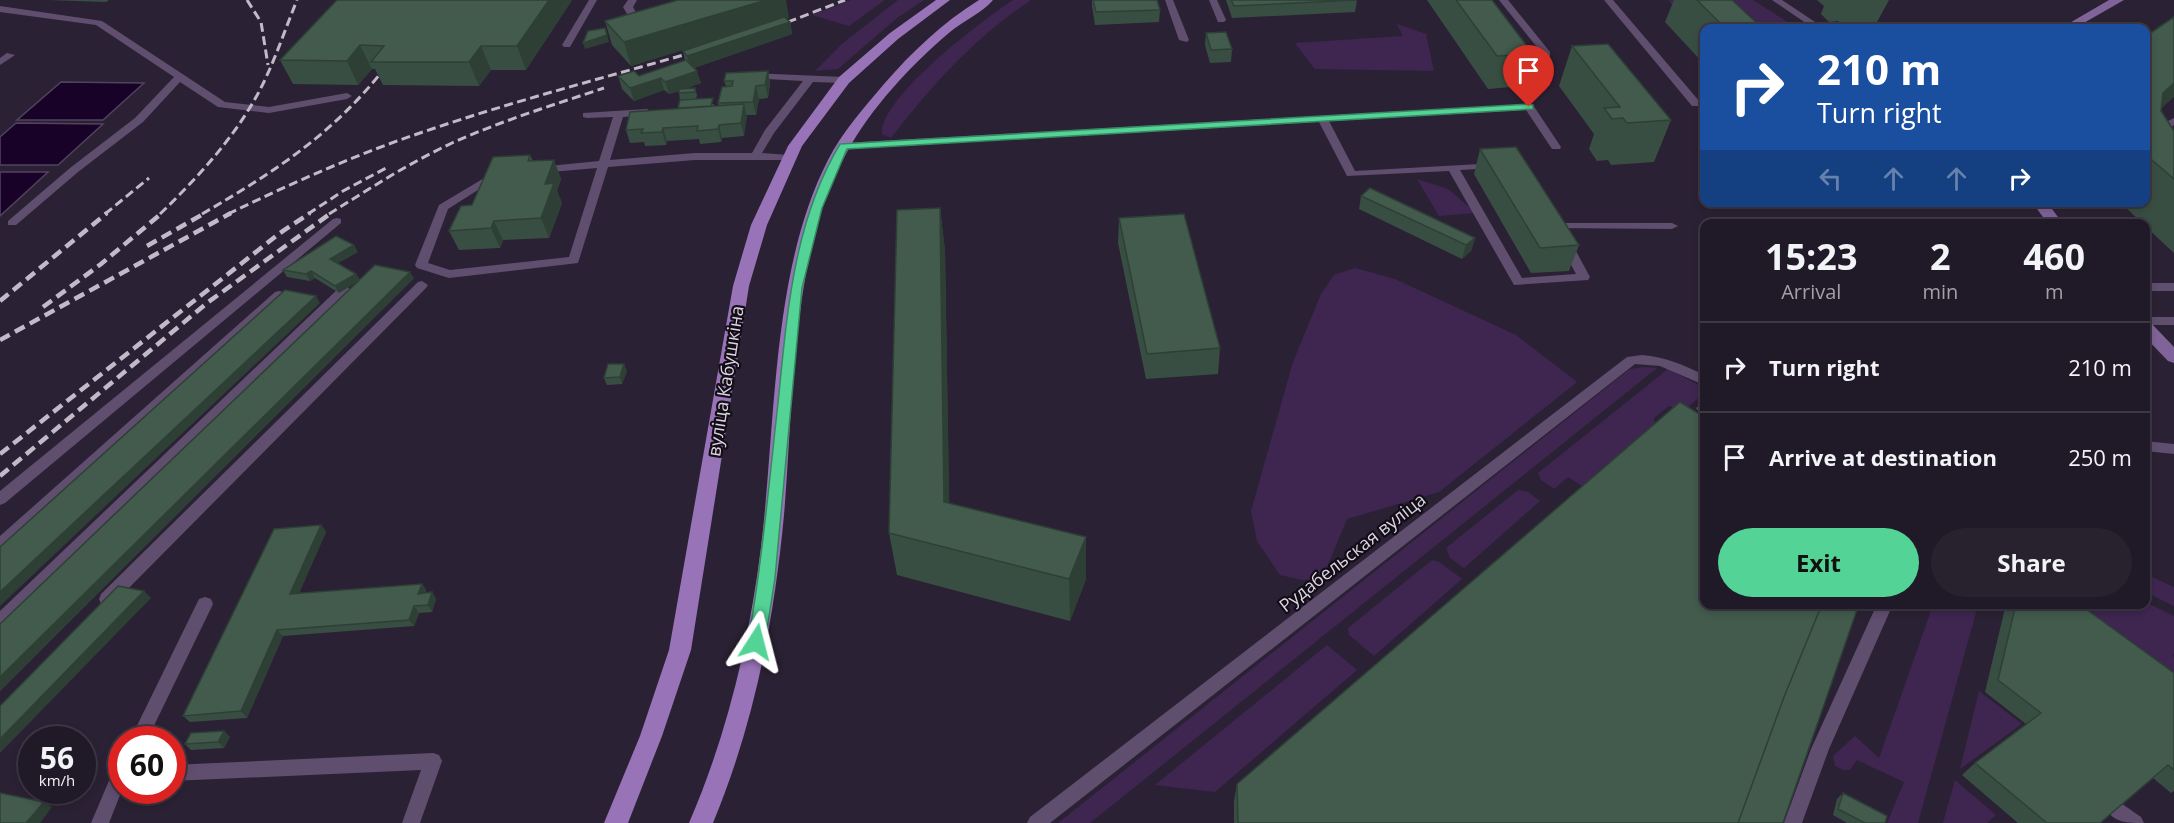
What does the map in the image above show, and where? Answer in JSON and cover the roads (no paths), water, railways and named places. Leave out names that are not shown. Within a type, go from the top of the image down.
[{"type":"main road","name":"вуліца Кабушкіна","points":[[616,823],[651,736],[680,650],[741,286],[759,225],[802,134],[844,80],[894,36],[944,0]]},
{"type":"main road","points":[[701,823],[732,736],[756,642],[767,578],[788,356],[806,242],[826,180],[843,146],[870,108],[927,45],[951,24],[987,0]]},
{"type":"main road","points":[[2074,24],[2116,0]]},
{"type":"main road","points":[[894,36],[927,45]]},
{"type":"main road","points":[[2043,207],[2052,219]]},
{"type":"main road","points":[[2150,332],[2174,357]]},
{"type":"lane","points":[[567,45],[593,0]]},
{"type":"lane","points":[[633,0],[628,7],[637,24]]},
{"type":"lane","points":[[1169,0],[1184,40]]},
{"type":"lane","points":[[1213,0],[1221,20]]},
{"type":"lane","points":[[1503,0],[1547,54]]},
{"type":"lane","points":[[1608,0],[1695,104]]},
{"type":"lane","points":[[1776,0],[1813,24]]},
{"type":"lane","points":[[0,9],[99,23],[222,105],[269,110],[347,96]]},
{"type":"lane","points":[[0,62],[10,55]]},
{"type":"lane","points":[[748,75],[844,80]]},
{"type":"lane","points":[[12,223],[74,170],[139,120],[180,76]]},
{"type":"lane","points":[[756,155],[769,132],[810,79]]},
{"type":"lane","points":[[843,146],[1529,107],[1556,147]]},
{"type":"lane","points":[[587,116],[649,112]]},
{"type":"lane","points":[[508,172],[498,173],[443,207],[421,265],[449,274],[574,260],[601,165],[619,114]]},
{"type":"lane","points":[[1323,119],[1351,174],[1510,164]]},
{"type":"lane","points":[[2157,147],[2166,126],[2174,120]]},
{"type":"lane","points":[[530,170],[756,155],[789,158]]},
{"type":"lane","points":[[1453,168],[1518,282],[1584,277],[1555,222],[1671,226]]},
{"type":"lane","points":[[0,499],[337,221]]},
{"type":"lane","points":[[93,614],[422,285]]},
{"type":"lane","points":[[2150,287],[2174,287]]},
{"type":"lane","points":[[0,621],[344,290]]},
{"type":"lane","points":[[0,545],[279,295]]},
{"type":"lane","points":[[2150,321],[2174,321]]},
{"type":"lane","name":"Рудабельская вуліца","points":[[1036,823],[1632,360],[1648,358],[1669,362],[1700,378]]},
{"type":"lane","points":[[2150,446],[2174,448]]},
{"type":"lane","points":[[145,726],[205,604]]},
{"type":"lane","points":[[1793,823],[1820,749],[1883,609]]},
{"type":"lane","points":[[186,772],[432,761],[411,823]]},
{"type":"lane","points":[[1786,781],[1804,792]]},
{"type":"lane","points":[[100,823],[109,804]]},
{"type":"lane","points":[[2115,807],[2135,823]]},
{"type":"railway","points":[[247,0],[261,22],[268,65]]},
{"type":"railway","points":[[160,214],[208,164],[249,109],[269,70],[297,0]]},
{"type":"railway","points":[[775,27],[845,0]]},
{"type":"railway","points":[[228,214],[356,157],[437,127],[701,50]]},
{"type":"railway","points":[[202,214],[278,167],[323,133],[344,114],[384,69]]},
{"type":"railway","points":[[329,214],[405,168],[452,143],[508,120],[604,88]]},
{"type":"railway","points":[[308,214],[343,191],[388,167]]},
{"type":"railway","points":[[105,214],[149,178]]},
{"type":"railway","points":[[0,301],[107,213]]},
{"type":"railway","points":[[43,307],[101,264],[162,213]]},
{"type":"railway","points":[[147,246],[205,213]]},
{"type":"railway","points":[[0,340],[231,213]]},
{"type":"railway","points":[[0,454],[280,233],[310,213]]},
{"type":"railway","points":[[0,476],[207,303],[331,213]]}]
